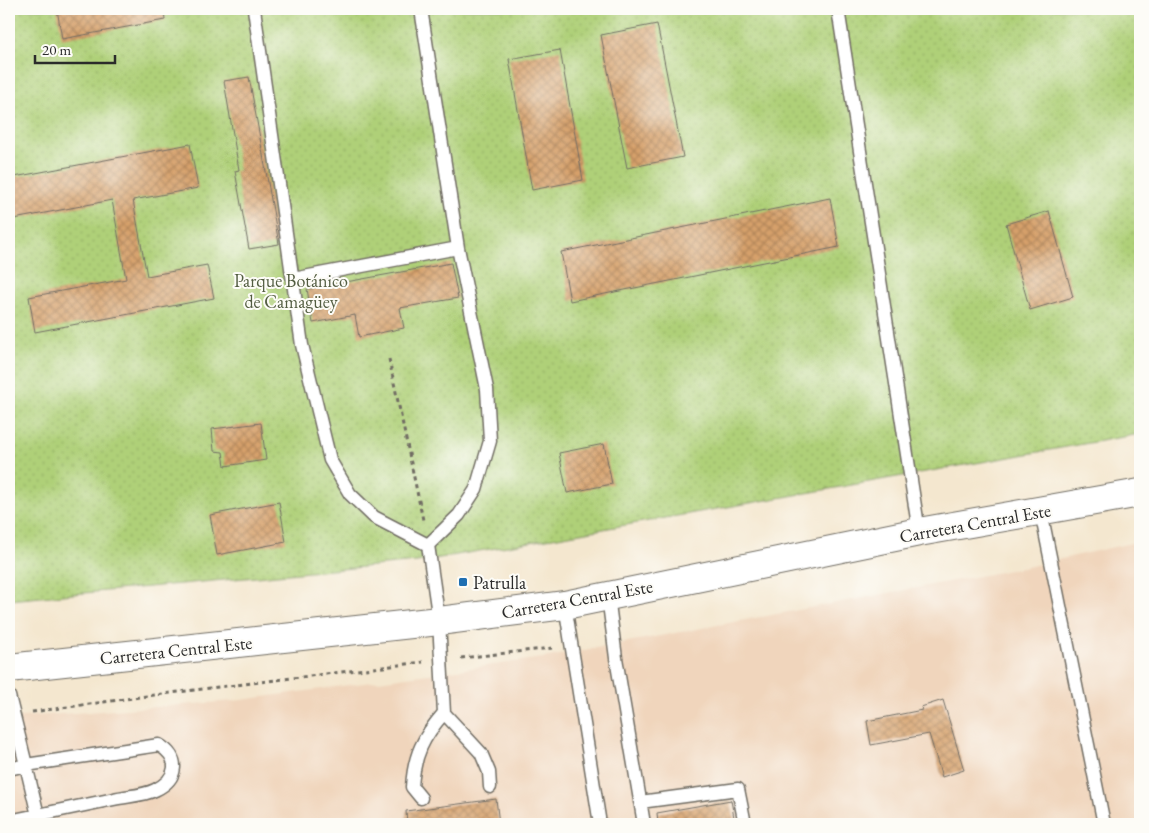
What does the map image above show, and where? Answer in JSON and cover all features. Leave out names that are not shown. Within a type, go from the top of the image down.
[{"type":"main road","name":"Carretera Central Este","points":[[9,668],[439,621],[565,604],[918,532],[1140,494]]},
{"type":"lane","points":[[254,9],[302,345],[330,460],[350,494],[374,516],[428,545]]},
{"type":"lane","points":[[421,9],[458,248],[487,389],[490,441],[476,489],[459,514],[428,545]]},
{"type":"lane","points":[[838,9],[918,532]]},
{"type":"lane","points":[[293,279],[458,248]]},
{"type":"lane","points":[[1041,512],[1104,824]]},
{"type":"lane","points":[[428,545],[439,621],[444,713],[481,753],[489,772],[490,787]]},
{"type":"lane","points":[[608,596],[616,658],[644,824]]},
{"type":"lane","points":[[565,604],[600,824]]},
{"type":"lane","points":[[9,696],[39,820]]},
{"type":"lane","points":[[421,798],[412,786],[413,764],[426,734],[444,713]]},
{"type":"lane","points":[[9,769],[159,745],[170,751],[175,764],[172,777],[155,790],[39,820],[9,821]]},
{"type":"lane","points":[[640,802],[738,789],[745,824]]},
{"type":"path","points":[[389,359],[428,545]]},
{"type":"path","points":[[14,715],[154,695],[572,646]]},
{"type":"shaded area","points":[[1140,541],[1140,824],[9,824],[9,718],[234,701],[543,658],[1027,567]]},
{"type":"green space","name":"Parque Botánico de Camagüey","points":[[9,9],[1140,9],[1140,434],[417,562],[9,600]]},
{"type":"building","points":[[57,9],[164,9],[165,20],[62,39]]},
{"type":"building","points":[[657,24],[683,157],[627,168],[601,35]]},
{"type":"building","points":[[560,50],[583,180],[532,190],[509,59]]},
{"type":"building","points":[[249,77],[279,244],[249,249],[235,171],[239,170],[224,81]]},
{"type":"building","points":[[190,144],[198,188],[133,200],[147,276],[207,265],[214,298],[35,332],[29,297],[126,279],[112,200],[9,220],[9,178]]},
{"type":"building","points":[[830,198],[839,247],[570,301],[561,252]]},
{"type":"building","points":[[1049,211],[1073,297],[1030,310],[1006,224]]},
{"type":"building","points":[[451,263],[458,298],[400,308],[404,328],[359,337],[355,315],[313,323],[307,289]]},
{"type":"building","points":[[261,423],[266,460],[225,466],[223,452],[214,451],[212,429]]},
{"type":"building","points":[[604,444],[612,484],[567,493],[559,453]]},
{"type":"building","points":[[279,502],[286,542],[217,555],[210,515]]},
{"type":"building","points":[[943,700],[964,770],[942,777],[929,734],[871,745],[867,721],[922,710],[921,707]]},
{"type":"building","points":[[496,799],[499,824],[407,824],[406,811]]},
{"type":"building","points":[[731,800],[735,824],[658,824],[657,813]]},
{"type":"place","name":"Patrulla","points":[[463,582]]}]
